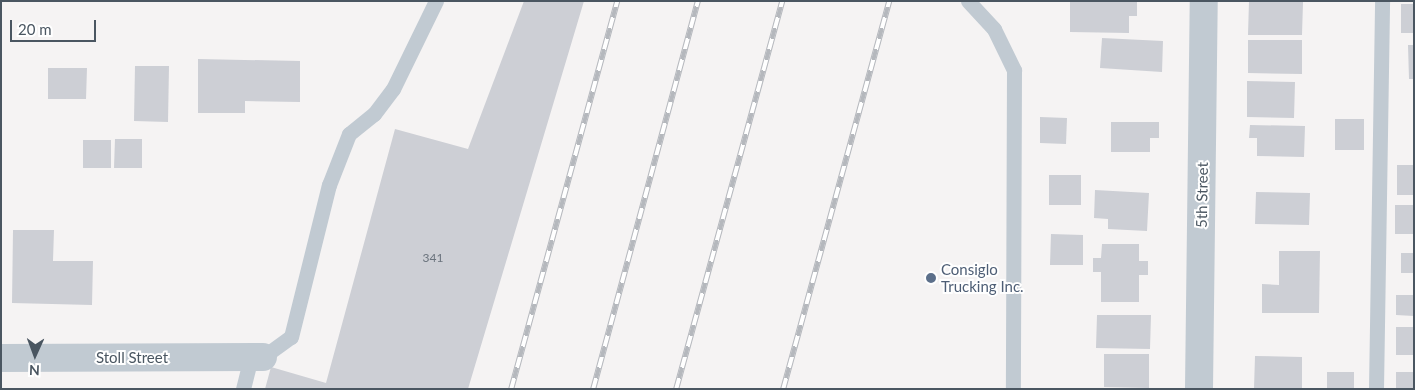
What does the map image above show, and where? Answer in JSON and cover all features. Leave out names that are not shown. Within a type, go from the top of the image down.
[{"type":"street","name":"5th Street","points":[[1199,389],[1204,1]]},
{"type":"street","name":"Stoll Street","points":[[1,358],[257,357]]},
{"type":"lane","points":[[243,389],[257,357],[292,338],[330,185],[349,134],[374,114],[393,89],[436,1]]},
{"type":"lane","points":[[968,1],[994,29],[1014,70],[1013,389]]},
{"type":"lane","points":[[1376,389],[1382,1]]},
{"type":"building","points":[[524,1],[584,1],[468,389],[265,389],[271,367],[326,383],[395,129],[468,149]]},
{"type":"building","points":[[1070,1],[1137,1],[1137,16],[1129,16],[1129,33],[1070,32]]},
{"type":"building","points":[[1249,1],[1303,2],[1302,35],[1248,35]]},
{"type":"building","points":[[1401,4],[1414,4],[1414,33],[1401,33]]},
{"type":"building","points":[[1102,38],[1163,41],[1162,72],[1100,68]]},
{"type":"building","points":[[1248,40],[1302,40],[1302,74],[1248,73]]},
{"type":"building","points":[[1408,45],[1414,45],[1414,79],[1409,79]]},
{"type":"building","points":[[198,59],[300,61],[300,102],[245,101],[245,113],[198,113]]},
{"type":"building","points":[[135,66],[169,66],[168,122],[134,121]]},
{"type":"building","points":[[48,68],[87,68],[86,99],[48,99]]},
{"type":"building","points":[[1247,81],[1295,82],[1294,118],[1247,117]]},
{"type":"building","points":[[1040,117],[1067,118],[1066,144],[1040,143]]},
{"type":"building","points":[[1335,119],[1364,119],[1364,150],[1335,150]]},
{"type":"building","points":[[1111,122],[1159,122],[1159,138],[1150,138],[1150,152],[1111,152]]},
{"type":"building","points":[[1250,125],[1305,126],[1304,157],[1257,156],[1257,138],[1249,138]]},
{"type":"building","points":[[115,139],[142,139],[142,168],[114,168]]},
{"type":"building","points":[[83,140],[111,140],[111,168],[83,168]]},
{"type":"building","points":[[1397,165],[1414,165],[1414,195],[1397,195]]},
{"type":"building","points":[[1049,175],[1081,175],[1081,205],[1049,205]]},
{"type":"building","points":[[1095,190],[1149,193],[1147,231],[1108,229],[1108,219],[1094,218]]},
{"type":"building","points":[[1256,192],[1310,193],[1309,225],[1255,224]]},
{"type":"building","points":[[1395,205],[1414,205],[1414,234],[1395,234]]},
{"type":"building","points":[[13,230],[54,230],[53,261],[93,261],[92,305],[12,303]]},
{"type":"building","points":[[1051,234],[1083,235],[1083,265],[1050,265]]},
{"type":"building","points":[[1102,244],[1139,244],[1139,261],[1148,261],[1148,275],[1139,275],[1139,302],[1101,302],[1101,272],[1093,272],[1093,258],[1101,258]]},
{"type":"building","points":[[1279,251],[1320,251],[1319,313],[1262,313],[1262,284],[1279,285]]},
{"type":"building","points":[[1401,253],[1414,253],[1414,273],[1401,273]]},
{"type":"building","points":[[1396,295],[1414,295],[1414,316],[1396,315]]},
{"type":"building","points":[[1097,315],[1151,315],[1150,349],[1096,348]]},
{"type":"building","points":[[1396,327],[1414,327],[1414,355],[1396,355]]},
{"type":"building","points":[[1104,354],[1149,354],[1149,388],[1104,387]]},
{"type":"building","points":[[1255,356],[1302,357],[1302,389],[1254,389]]},
{"type":"building","points":[[1327,372],[1354,372],[1354,389],[1327,389]]},
{"type":"building","points":[[1396,372],[1414,372],[1414,389],[1396,389]]},
{"type":"railway","points":[[511,389],[617,1]]},
{"type":"railway","points":[[593,389],[698,1]]},
{"type":"railway","points":[[676,389],[782,1]]},
{"type":"railway","points":[[783,389],[889,1]]},
{"type":"place","name":"Consiglo Trucking Inc.","points":[[931,278]]}]
